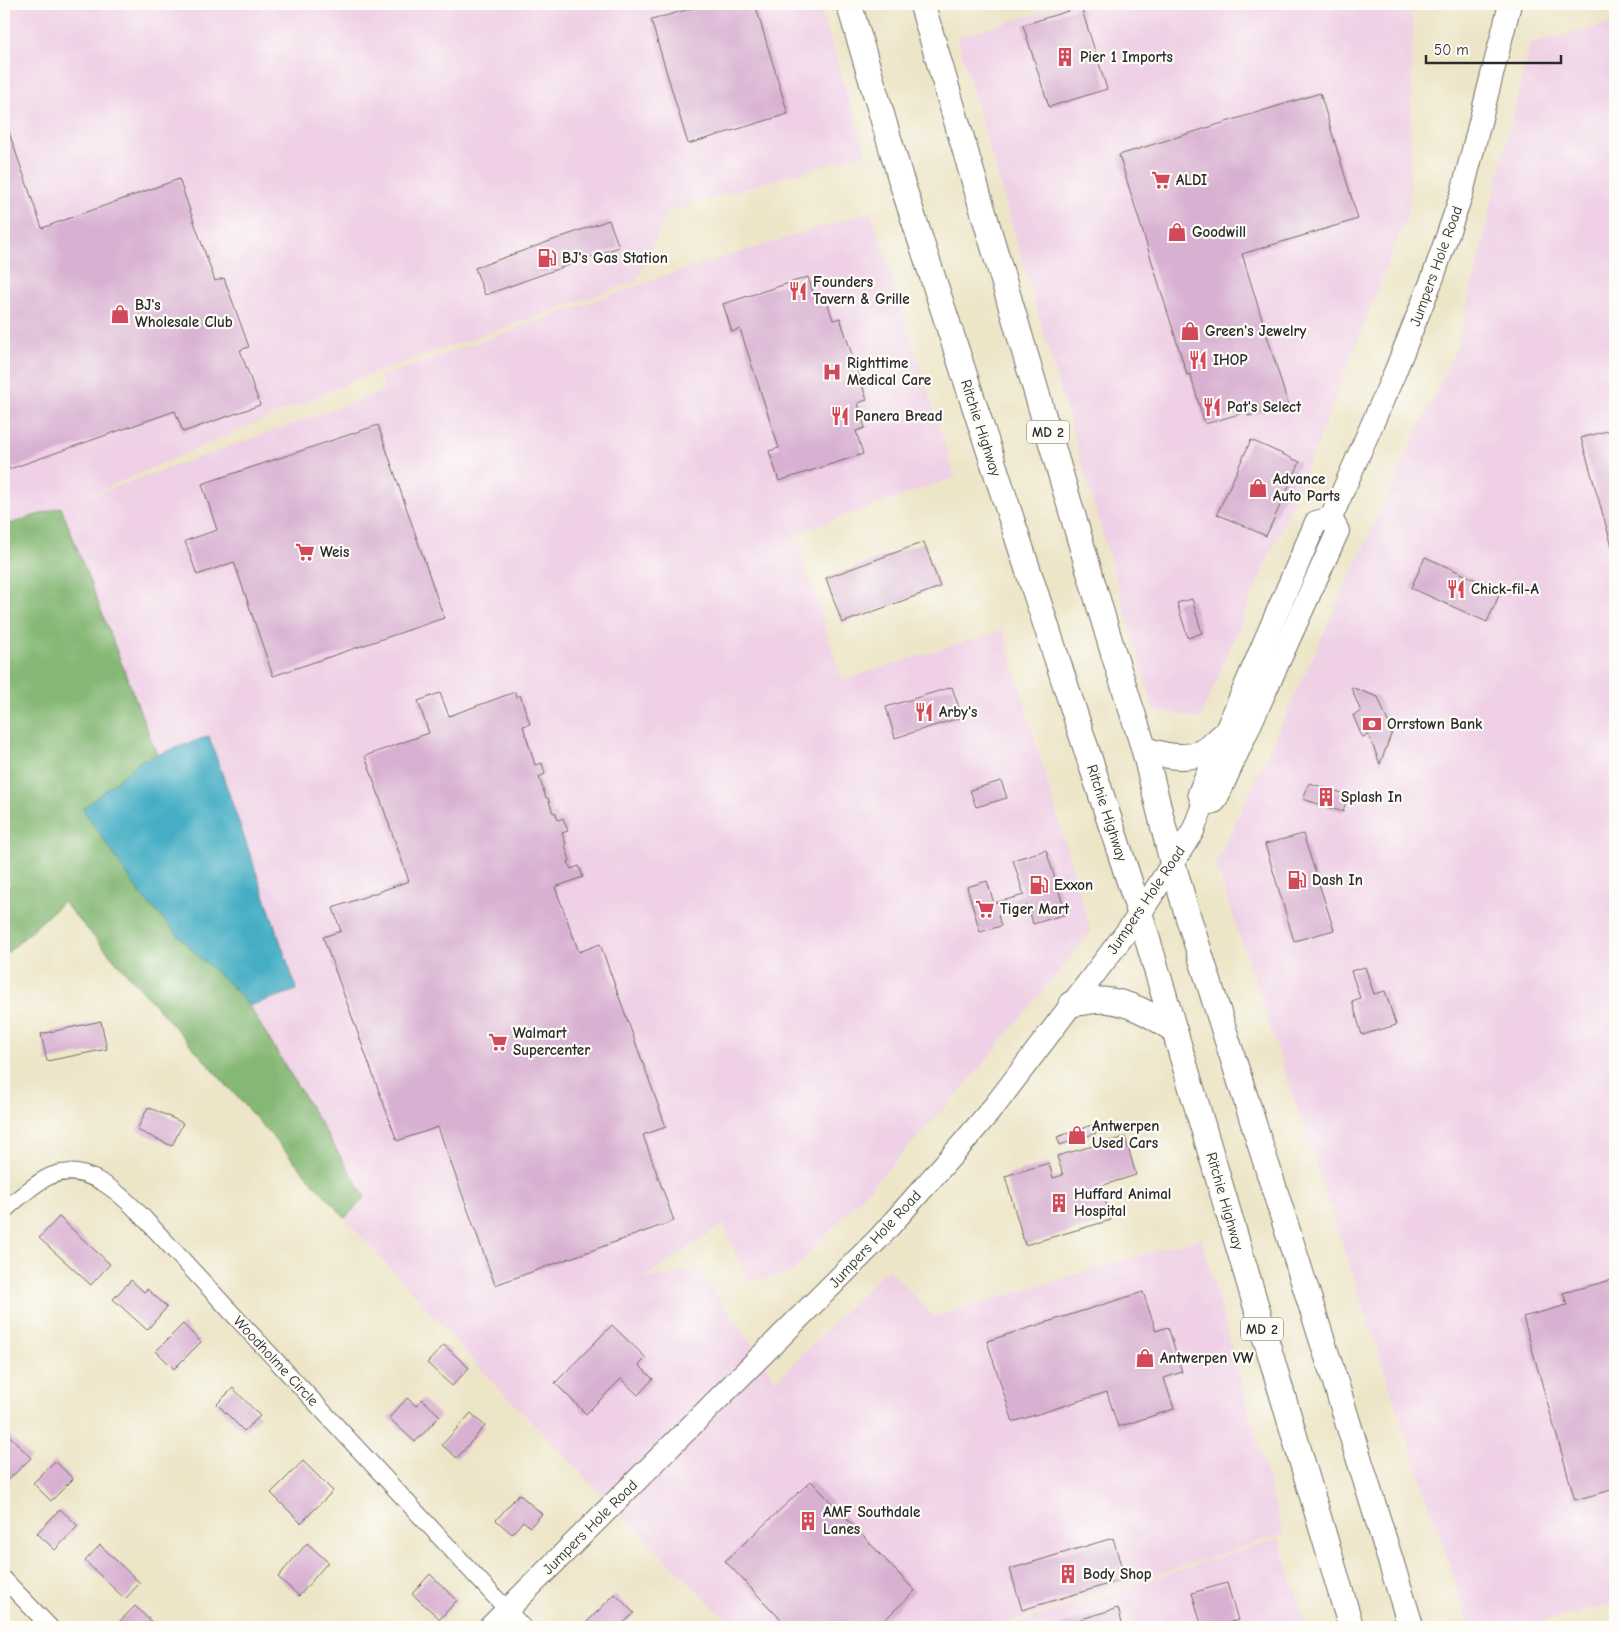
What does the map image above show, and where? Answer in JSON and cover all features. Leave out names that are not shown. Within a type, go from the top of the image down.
[{"type":"main road","name":"Ritchie Highway","points":[[849,4],[924,251],[1140,914],[1351,1627]]},
{"type":"main road","name":"MD 2","points":[[922,4],[1110,643],[1144,749],[1172,861],[1411,1627]]},
{"type":"main road","name":"Jumpers Hole Road","points":[[1203,805],[1216,800],[1338,531],[1332,518],[1406,347],[1462,193],[1510,4]]},
{"type":"main road","name":"Jumpers Hole Road","points":[[490,1627],[880,1237],[996,1104],[1140,914],[1172,861],[1193,831],[1203,805],[1199,794],[1316,522],[1332,518]]},
{"type":"main road","points":[[1144,749],[1175,757],[1192,756],[1203,752],[1224,735]]},
{"type":"main road","points":[[1071,1004],[1102,1000],[1126,1004],[1148,1013],[1174,1030]]},
{"type":"street","name":"Woodholme Circle","points":[[4,1211],[19,1196],[51,1175],[65,1172],[77,1173],[95,1179],[115,1190],[136,1210],[523,1627]]},
{"type":"street","points":[[4,1579],[50,1627]]},
{"type":"shaded area","points":[[4,4],[819,4],[866,153],[668,211],[637,281],[360,378],[71,503],[384,391],[380,377],[673,273],[871,212],[955,477],[795,534],[842,680],[1003,630],[1091,932],[964,1087],[791,1273],[747,1282],[724,1224],[643,1278],[701,1271],[776,1381],[888,1268],[934,1317],[1201,1237],[1283,1534],[993,1627],[734,1627],[632,1526],[490,1379],[345,1218],[365,1197],[249,1006],[297,990],[210,736],[157,755],[61,507],[4,526]]},
{"type":"shaded area","points":[[1069,4],[1408,4],[1413,21],[1409,210],[1315,449],[1200,719],[1154,710],[957,37]]},
{"type":"shaded area","points":[[1615,23],[1615,1603],[1525,1627],[1470,1627],[1216,865],[1458,344],[1530,44]]},
{"type":"shaded area","points":[[1279,1538],[1307,1627],[1005,1627]]},
{"type":"green space","points":[[61,507],[157,755],[142,760],[141,895],[195,953],[232,986],[249,1006],[365,1197],[345,1218],[63,902],[4,956],[4,887],[11,885],[4,864],[4,526]]},
{"type":"water","points":[[209,736],[297,990],[249,1006],[232,986],[195,953],[141,895],[83,809],[142,760]]},
{"type":"building","points":[[707,4],[755,4],[788,114],[688,144],[651,20]]},
{"type":"building","name":"Pier 1 Imports","points":[[1081,7],[1107,89],[1049,107],[1023,25]]},
{"type":"building","points":[[1320,93],[1358,219],[1242,254],[1288,404],[1248,416],[1246,412],[1205,424],[1190,374],[1187,375],[1119,155]]},
{"type":"building","name":"BJ's Wholesale Club","points":[[4,118],[42,228],[179,179],[215,281],[224,278],[249,347],[240,350],[260,405],[183,432],[175,411],[4,471]]},
{"type":"building","name":"BJ's Gas Station","points":[[609,220],[619,247],[485,295],[475,268]]},
{"type":"building","points":[[808,277],[815,299],[825,295],[833,320],[840,318],[867,400],[858,403],[865,428],[856,431],[863,454],[779,481],[769,451],[779,448],[740,329],[732,332],[723,304]]},
{"type":"building","name":"Weis","points":[[378,425],[444,618],[273,676],[234,562],[197,575],[185,541],[217,530],[202,484]]},
{"type":"building","points":[[1615,429],[1615,557],[1581,438]]},
{"type":"building","name":"Advance Auto Parts","points":[[1251,440],[1300,462],[1266,536],[1217,514]]},
{"type":"building","points":[[924,542],[940,587],[842,623],[826,578]]},
{"type":"building","name":"Chick-fil-A","points":[[1425,557],[1501,591],[1487,622],[1411,588]]},
{"type":"building","points":[[1192,599],[1202,633],[1188,638],[1177,603]]},
{"type":"building","name":"Arby's","points":[[952,687],[962,717],[895,738],[886,707]]},
{"type":"building","name":"Orrstown Bank","points":[[1351,687],[1378,697],[1392,732],[1380,764],[1369,735],[1362,737],[1353,715],[1361,712]]},
{"type":"building","name":"Walmart Supercenter","points":[[515,692],[516,697],[520,695],[530,724],[523,726],[535,765],[542,763],[545,774],[539,777],[546,798],[548,798],[553,813],[555,812],[558,820],[563,818],[568,831],[562,833],[570,861],[568,862],[571,869],[579,866],[583,877],[555,887],[579,952],[600,944],[666,1127],[643,1135],[674,1221],[495,1285],[438,1127],[397,1141],[323,937],[341,931],[333,908],[409,881],[365,756],[429,733],[418,701],[440,693],[449,716]]},
{"type":"building","points":[[1001,781],[1007,798],[976,807],[970,790]]},
{"type":"building","name":"Splash In","points":[[1309,783],[1348,795],[1343,812],[1303,799]]},
{"type":"building","name":"Dash In","points":[[1303,834],[1334,930],[1294,941],[1265,844]]},
{"type":"building","name":"Exxon","points":[[1046,850],[1066,914],[1033,924],[1028,906],[998,915],[1001,926],[980,932],[967,887],[987,881],[994,903],[1024,895],[1013,860]]},
{"type":"building","points":[[1365,967],[1374,994],[1385,991],[1396,1025],[1362,1035],[1352,1001],[1360,998],[1351,971]]},
{"type":"building","points":[[101,1021],[107,1049],[47,1061],[41,1034]]},
{"type":"building","points":[[148,1107],[183,1123],[172,1146],[137,1130]]},
{"type":"building","name":"Antwerpen Used Cars","points":[[1092,1125],[1096,1133],[1060,1145],[1057,1137]]},
{"type":"building","name":"Huffard Animal Hospital","points":[[1125,1137],[1136,1175],[1101,1186],[1111,1220],[1025,1245],[1005,1176],[1049,1163],[1053,1178],[1063,1175],[1057,1156]]},
{"type":"building","points":[[59,1217],[110,1264],[91,1285],[39,1238]]},
{"type":"building","points":[[1615,1279],[1615,1489],[1575,1500],[1523,1317],[1567,1305],[1563,1293]]},
{"type":"building","points":[[131,1280],[144,1292],[147,1289],[167,1307],[147,1330],[113,1299]]},
{"type":"building","points":[[1143,1292],[1156,1331],[1168,1327],[1182,1372],[1164,1378],[1174,1409],[1118,1427],[1107,1392],[1013,1422],[987,1341]]},
{"type":"building","points":[[183,1324],[201,1342],[174,1369],[156,1351]]},
{"type":"building","points":[[612,1325],[646,1358],[639,1365],[653,1379],[638,1395],[621,1379],[586,1414],[555,1383]]},
{"type":"building","points":[[444,1345],[469,1368],[452,1386],[427,1363]]},
{"type":"building","points":[[233,1388],[260,1416],[244,1431],[217,1404]]},
{"type":"building","points":[[407,1398],[416,1406],[422,1399],[440,1416],[415,1442],[389,1418]]},
{"type":"building","points":[[471,1413],[485,1426],[457,1458],[442,1445]]},
{"type":"building","points":[[4,1430],[31,1458],[4,1484]]},
{"type":"building","points":[[55,1461],[73,1479],[51,1501],[33,1483]]},
{"type":"building","points":[[303,1461],[333,1491],[301,1523],[271,1493]]},
{"type":"building","name":"AMF Southdale Lanes","points":[[811,1481],[915,1591],[877,1627],[788,1627],[725,1561]]},
{"type":"building","points":[[519,1494],[542,1514],[530,1527],[523,1521],[512,1534],[496,1520]]},
{"type":"building","points":[[60,1509],[78,1526],[55,1550],[37,1533]]},
{"type":"building","name":"Body Shop","points":[[1113,1538],[1125,1579],[1022,1610],[1010,1569]]},
{"type":"building","points":[[307,1543],[328,1562],[299,1596],[278,1577]]},
{"type":"building","points":[[100,1545],[140,1583],[125,1599],[85,1561]]},
{"type":"building","points":[[430,1574],[457,1600],[440,1619],[412,1594]]},
{"type":"building","points":[[1227,1583],[1238,1620],[1214,1627],[1202,1627],[1192,1593]]},
{"type":"building","points":[[615,1594],[634,1613],[619,1627],[584,1627],[583,1626]]},
{"type":"building","points":[[135,1606],[154,1624],[151,1627],[118,1627],[116,1625]]},
{"type":"building","points":[[1118,1608],[1123,1627],[1055,1627]]},
{"type":"place","name":"Pier 1 Imports","points":[[1065,57]]},
{"type":"place","name":"ALDI","points":[[1161,180]]},
{"type":"place","name":"Goodwill","points":[[1177,232]]},
{"type":"place","name":"BJ's Gas Station","points":[[547,258]]},
{"type":"place","name":"Founders Tavern & Grille","points":[[798,291]]},
{"type":"place","name":"BJ's Wholesale Club","points":[[120,314]]},
{"type":"place","name":"Green's Jewelry","points":[[1190,331]]},
{"type":"place","name":"IHOP","points":[[1198,360]]},
{"type":"place","name":"Righttime Medical Care","points":[[832,372]]},
{"type":"place","name":"Pat's Select","points":[[1212,407]]},
{"type":"place","name":"Panera Bread","points":[[840,416]]},
{"type":"place","name":"Advance Auto Parts","points":[[1258,488]]},
{"type":"place","name":"Weis","points":[[305,552]]},
{"type":"place","name":"Chick-fil-A","points":[[1456,589]]},
{"type":"place","name":"Arby's","points":[[924,712]]},
{"type":"place","name":"Orrstown Bank","points":[[1372,724]]},
{"type":"place","name":"Splash In","points":[[1326,797]]},
{"type":"place","name":"Dash In","points":[[1297,880]]},
{"type":"place","name":"Exxon","points":[[1039,885]]},
{"type":"place","name":"Tiger Mart","points":[[985,909]]},
{"type":"place","name":"Walmart Supercenter","points":[[498,1042]]},
{"type":"place","name":"Antwerpen Used Cars","points":[[1077,1135]]},
{"type":"place","name":"Huffard Animal Hospital","points":[[1059,1203]]},
{"type":"place","name":"Antwerpen VW","points":[[1145,1358]]},
{"type":"place","name":"AMF Southdale Lanes","points":[[808,1521]]},
{"type":"place","name":"Body Shop","points":[[1068,1574]]}]
